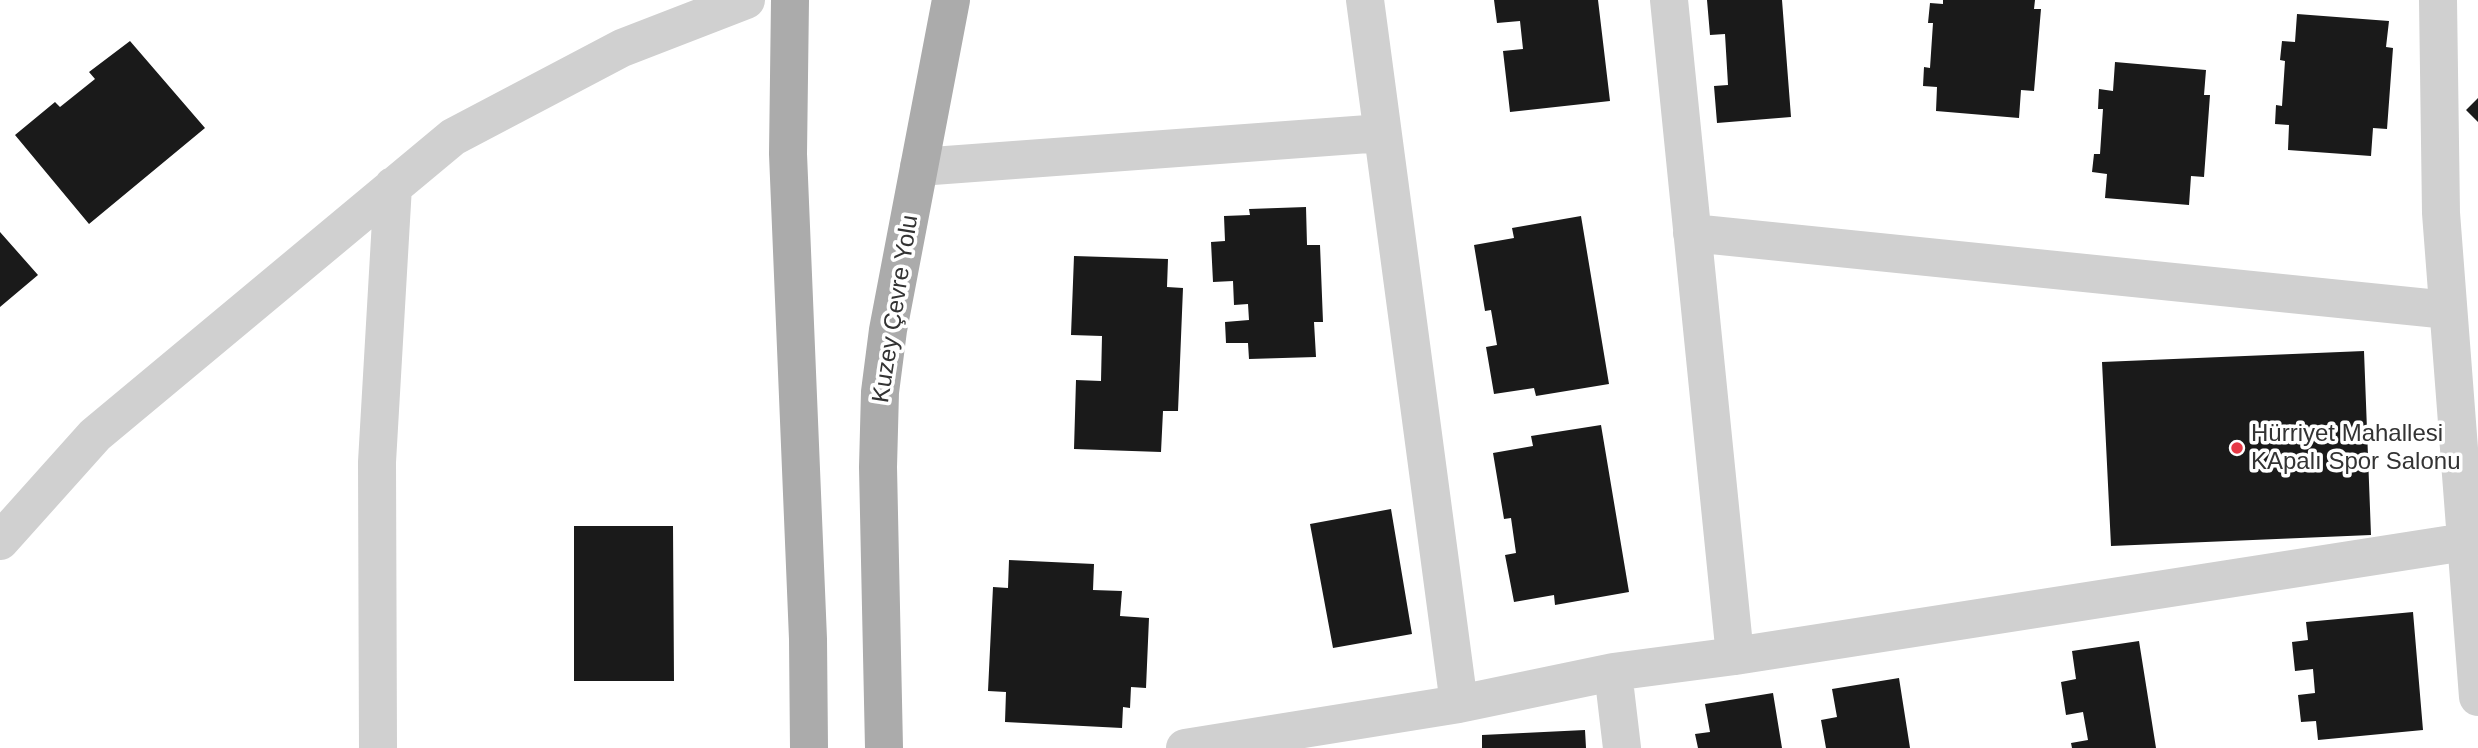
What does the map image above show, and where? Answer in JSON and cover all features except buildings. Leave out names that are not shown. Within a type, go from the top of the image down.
[{"type":"main road","points":[[790,0],[788,154],[808,639],[809,748]]},
{"type":"main road","name":"Kuzey Çevre Yolu","points":[[884,748],[878,467],[880,392],[888,330],[951,0]]},
{"type":"street","points":[[0,541],[95,435],[453,137],[622,48],[746,0]]},
{"type":"street","points":[[1365,0],[1459,704]]},
{"type":"street","points":[[1669,0],[1735,656]]},
{"type":"street","points":[[2438,0],[2441,213],[2478,697]]},
{"type":"street","points":[[919,167],[1382,133]]},
{"type":"street","points":[[378,748],[377,462],[393,186]]},
{"type":"street","points":[[1692,233],[2448,310]]},
{"type":"street","points":[[1185,748],[1395,731],[1459,704],[1613,672],[1735,656],[2465,542]]},
{"type":"street","points":[[1613,672],[1622,748]]},
{"type":"place","name":"Hürriyet Mahallesi KApalı Spor Salonu","points":[[2237,448]]}]
